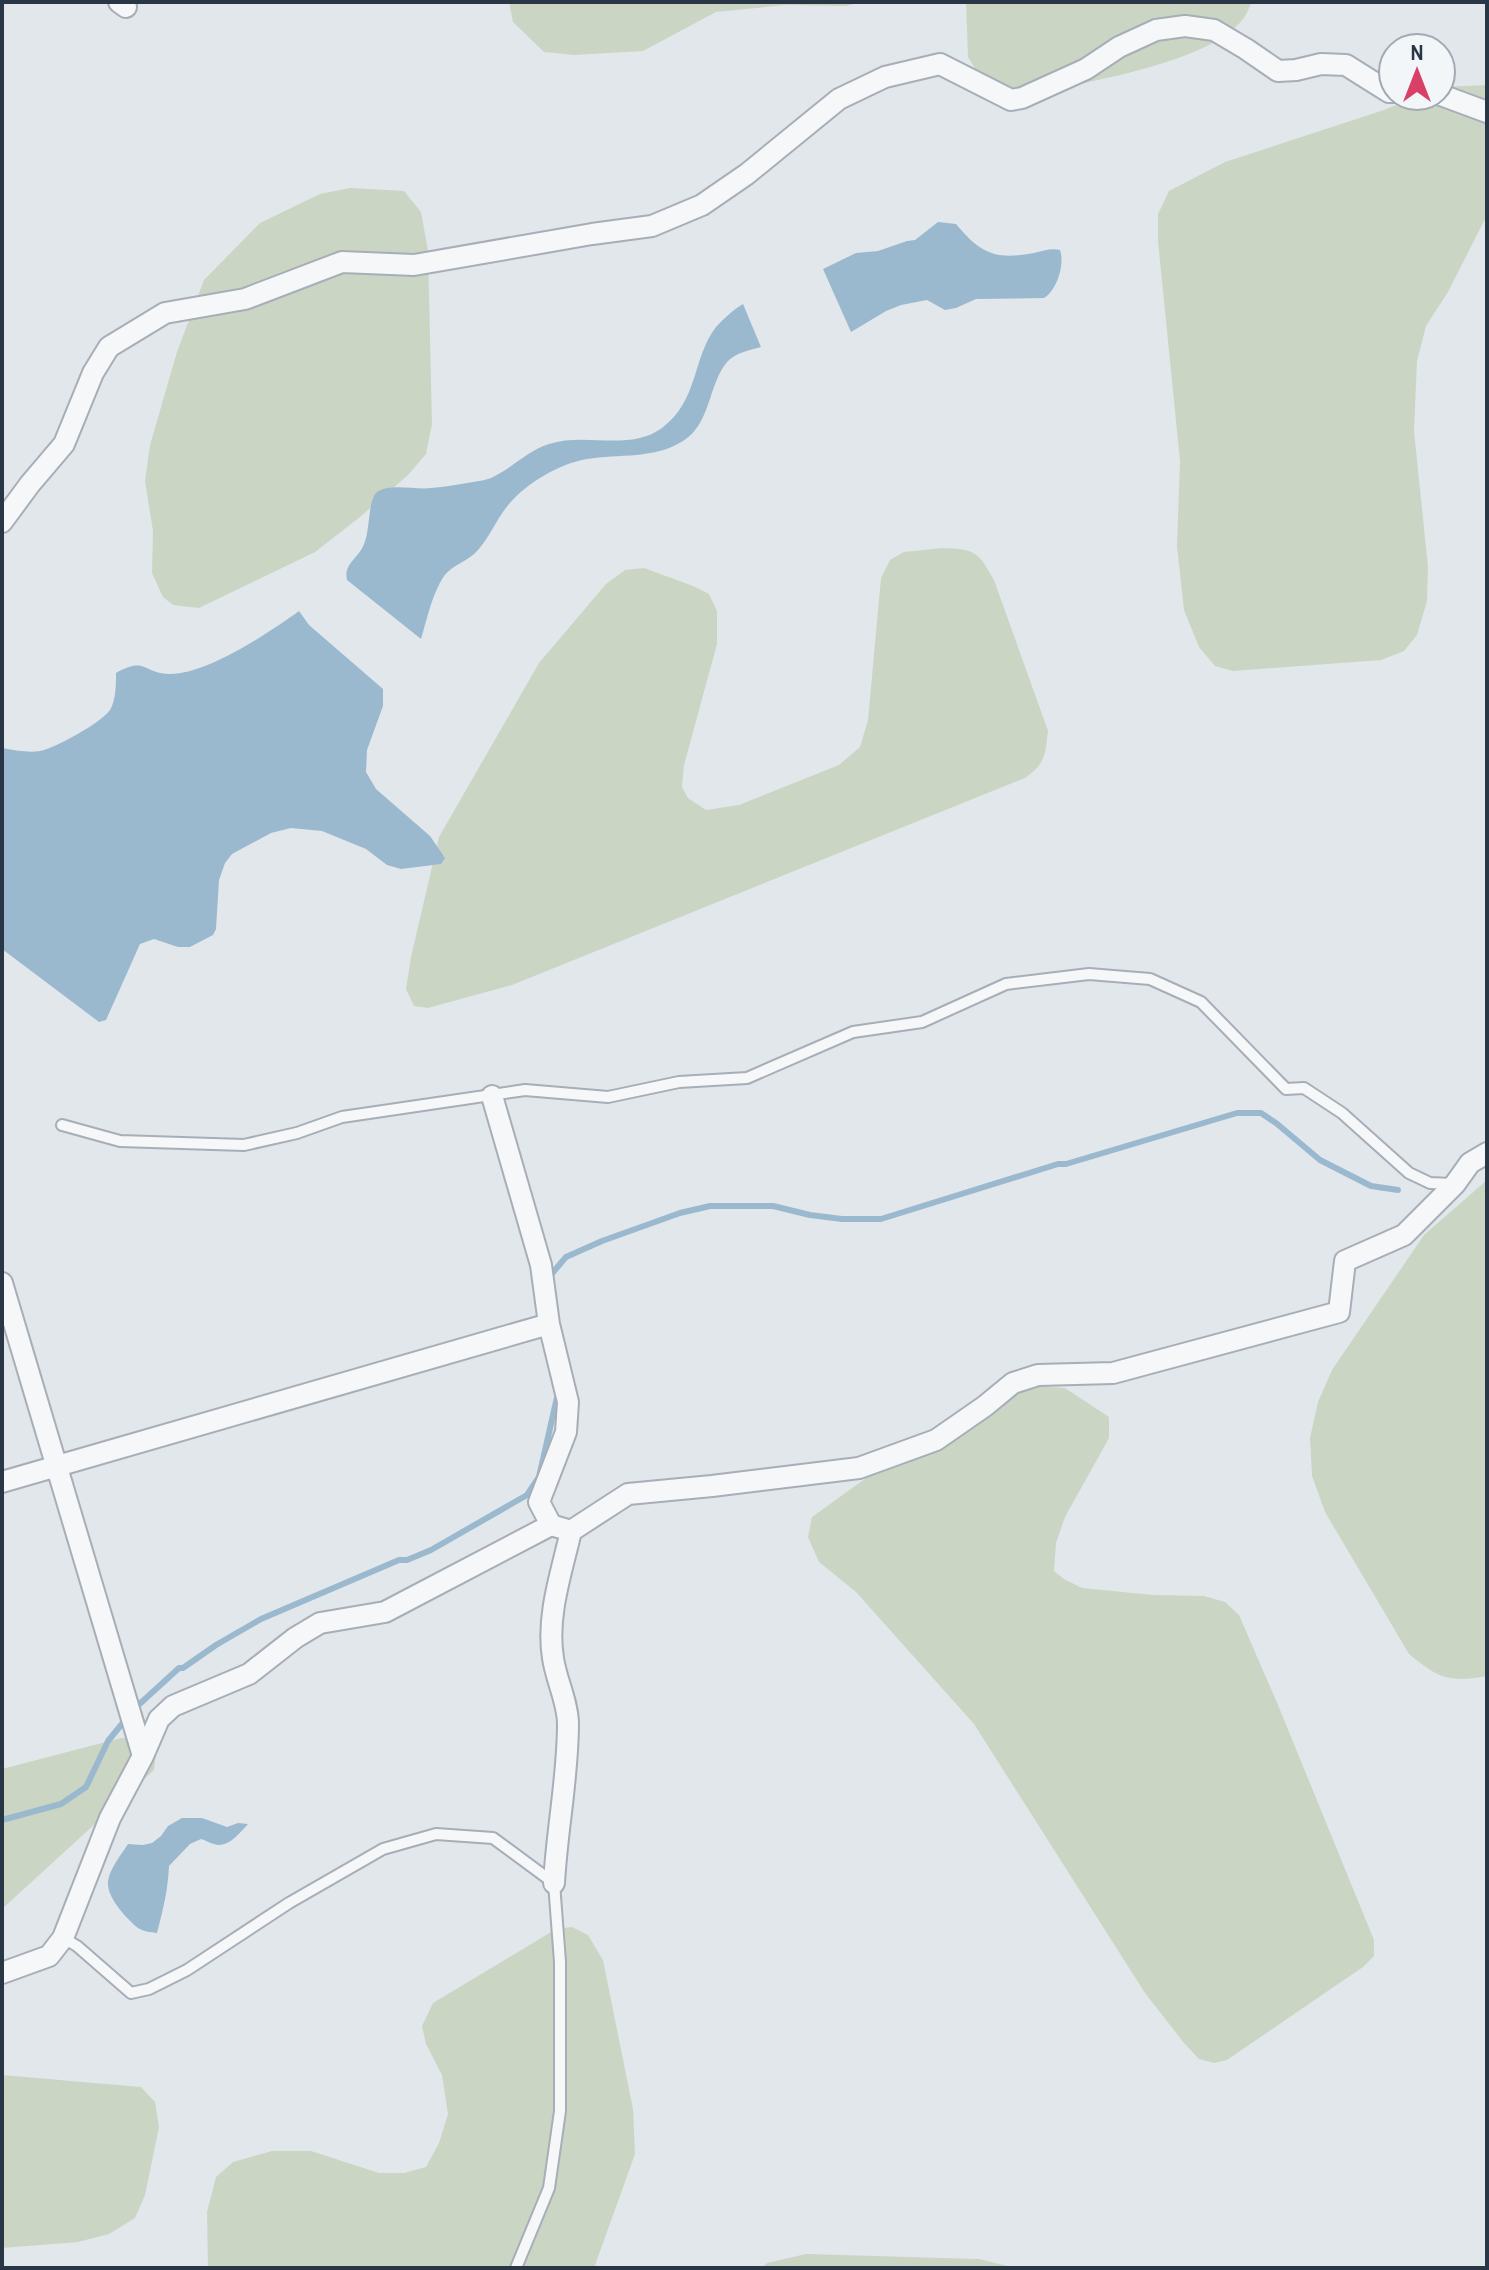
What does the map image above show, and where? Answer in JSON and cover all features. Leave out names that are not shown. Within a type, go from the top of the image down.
[{"type":"street","points":[[2,522],[64,444],[93,373],[109,347],[165,313],[245,299],[342,262],[414,265],[652,226],[702,205],[747,174],[839,99],[885,77],[940,64],[1011,100],[1086,69],[1119,47],[1156,30],[1185,26],[1214,30],[1278,71],[1321,64],[1346,65],[1377,84]]},
{"type":"street","points":[[1457,101],[1487,112]]},
{"type":"street","points":[[492,1096],[541,1265],[549,1324],[568,1402],[566,1432],[539,1502],[551,1525]]},
{"type":"street","points":[[554,1883],[556,1844],[564,1798],[568,1719],[552,1657],[552,1615],[571,1531],[628,1494],[859,1468],[936,1440],[1013,1383],[1038,1375],[1113,1373],[1339,1312],[1345,1261],[1404,1235],[1455,1184],[1470,1163],[1487,1153]]},
{"type":"street","points":[[2,1283],[143,1756]]},
{"type":"street","points":[[2,1482],[549,1324]]},
{"type":"street","points":[[2,1973],[49,1956],[63,1938],[110,1818],[159,1719],[173,1706],[249,1674],[295,1638],[320,1623],[385,1612],[551,1525],[571,1531]]},
{"type":"lane","points":[[62,1125],[120,1141],[244,1145],[297,1133],[342,1117],[525,1090],[608,1097],[679,1082],[747,1078],[853,1032],[922,1022],[1006,984],[1089,974],[1150,979],[1201,1002],[1286,1089],[1304,1088],[1342,1113],[1409,1173],[1430,1183],[1455,1184]]},
{"type":"lane","points":[[63,1938],[77,1946],[131,1993],[149,1989],[187,1970],[289,1903],[383,1849],[436,1834],[493,1838],[554,1883],[560,1962],[560,2111],[549,2188],[516,2268]]},
{"type":"green space","points":[[509,2],[862,2],[846,6],[785,5],[716,12],[643,51],[574,55],[544,52],[513,22]]},
{"type":"green space","points":[[966,2],[1252,2],[1243,19],[1225,36],[1198,50],[1132,72],[1005,98],[989,92],[968,57]]},
{"type":"green space","points":[[1487,85],[1487,215],[1448,292],[1426,326],[1417,361],[1414,431],[1428,567],[1427,601],[1417,635],[1404,651],[1381,660],[1233,671],[1215,666],[1199,647],[1184,610],[1177,546],[1180,461],[1158,214],[1169,191],[1225,162],[1378,112],[1457,112],[1457,86]]},
{"type":"green space","points":[[350,188],[404,191],[421,212],[428,251],[432,424],[426,454],[408,475],[315,552],[199,608],[173,605],[163,597],[152,573],[153,531],[145,481],[150,445],[177,352],[204,280],[260,223],[320,194]]},
{"type":"green space","points":[[963,549],[975,554],[994,580],[1048,731],[1043,758],[1032,773],[512,985],[428,1008],[414,1006],[406,989],[439,837],[539,663],[606,584],[625,570],[644,568],[709,594],[717,611],[717,644],[684,765],[682,787],[688,798],[706,810],[739,805],[839,765],[860,747],[868,720],[881,578],[890,560],[904,552]]},
{"type":"green space","points":[[1487,1180],[1487,1676],[1463,1679],[1436,1673],[1409,1654],[1325,1512],[1312,1476],[1310,1438],[1318,1402],[1332,1370],[1424,1235]]},
{"type":"green space","points":[[1038,1386],[1065,1388],[1109,1417],[1109,1438],[1065,1517],[1056,1543],[1054,1571],[1082,1588],[1204,1596],[1225,1602],[1239,1615],[1374,1940],[1374,1956],[1363,1967],[1227,2060],[1214,2063],[1199,2059],[1184,2043],[1145,1993],[974,1724],[856,1592],[819,1562],[808,1537],[812,1517],[952,1416],[991,1391]]},
{"type":"green space","points":[[138,1737],[152,1741],[156,1753],[154,1770],[2,1909],[2,1769],[121,1738]]},
{"type":"green space","points":[[572,1927],[588,1935],[603,1960],[633,2109],[635,2154],[594,2268],[208,2268],[207,2212],[216,2177],[233,2162],[272,2151],[311,2151],[379,2173],[404,2173],[426,2167],[439,2143],[448,2114],[442,2075],[426,2044],[422,2026],[433,2003],[556,1929]]},
{"type":"green space","points":[[2,2075],[141,2087],[155,2102],[159,2127],[145,2195],[135,2218],[109,2234],[78,2242],[2,2248]]},
{"type":"green space","points":[[806,2254],[979,2259],[1016,2268],[762,2268],[767,2263]]},
{"type":"water","points":[[938,222],[956,224],[981,248],[999,255],[1060,250],[1061,269],[1056,283],[1044,298],[976,299],[945,310],[927,300],[901,305],[851,332],[823,269],[856,253],[878,251],[915,240]]},
{"type":"water","points":[[743,304],[761,347],[738,354],[727,362],[704,415],[692,434],[661,451],[576,461],[525,488],[505,509],[478,550],[444,576],[433,599],[421,639],[347,580],[349,565],[366,539],[374,496],[382,489],[436,488],[485,480],[549,444],[636,439],[662,428],[683,405],[708,339],[729,314]]},
{"type":"water","points":[[299,611],[309,625],[383,689],[383,706],[367,750],[366,772],[376,789],[430,836],[445,858],[441,864],[401,869],[387,865],[366,849],[322,831],[291,828],[271,833],[232,854],[225,863],[219,880],[213,935],[190,947],[178,947],[154,939],[140,944],[106,1020],[99,1022],[2,949],[2,748],[40,751],[88,728],[110,710],[115,697],[116,673],[126,668],[139,666],[169,674],[201,668],[237,651]]},
{"type":"water","points":[[182,1818],[202,1818],[227,1827],[238,1823],[248,1824],[224,1844],[201,1839],[190,1844],[169,1866],[157,1933],[143,1930],[129,1920],[115,1903],[109,1891],[110,1875],[128,1844],[152,1843],[168,1826]]},
{"type":"waterway","points":[[549,1277],[566,1257],[680,1213],[710,1206],[773,1206],[842,1219],[881,1219],[1237,1113],[1261,1113],[1320,1160],[1371,1186],[1398,1190]]},
{"type":"waterway","points":[[133,1710],[179,1668],[261,1619],[399,1560],[431,1550],[527,1495],[539,1477],[558,1393]]},
{"type":"waterway","points":[[2,1820],[61,1804],[86,1787],[108,1741],[126,1719]]}]
